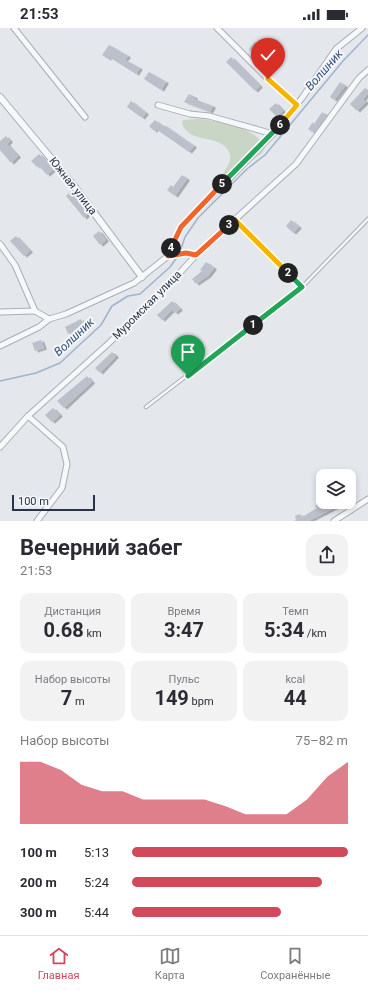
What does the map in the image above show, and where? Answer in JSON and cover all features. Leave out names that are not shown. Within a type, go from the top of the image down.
[{"type":"street","points":[[14,28],[85,117]]},
{"type":"street","points":[[217,28],[268,79],[297,105]]},
{"type":"street","points":[[0,346],[39,327],[49,319],[66,314],[142,277],[168,256],[181,227],[273,134],[297,105],[336,50],[362,28]]},
{"type":"street","name":"Муромская улица","points":[[0,447],[28,416],[176,278],[196,255],[296,164],[359,78],[368,70]]},
{"type":"street","name":"Южная улица","points":[[0,97],[74,186],[142,277]]},
{"type":"street","points":[[158,105],[190,114],[209,116],[273,134]]},
{"type":"street","points":[[0,244],[15,266],[35,311]]},
{"type":"street","points":[[168,256],[186,253],[196,255]]},
{"type":"street","points":[[0,312],[35,311],[49,319]]},
{"type":"street","points":[[28,416],[63,447],[67,464],[62,488],[37,521]]},
{"type":"street","points":[[334,521],[368,499]]},
{"type":"lane","points":[[146,407],[302,287],[368,219]]},
{"type":"lane","points":[[235,220],[302,287]]},
{"type":"green space","points":[[198,119],[223,123],[241,128],[256,136],[260,141],[266,142],[262,153],[250,162],[226,188],[218,191],[218,182],[229,162],[229,152],[225,146],[219,143],[191,134],[186,130],[182,123],[183,120]]},
{"type":"building","points":[[255,42],[268,55],[261,62],[249,49]]},
{"type":"building","points":[[109,45],[128,56],[125,60],[140,68],[136,74],[109,57],[108,59],[102,55]]},
{"type":"building","points":[[231,57],[260,86],[255,91],[226,62]]},
{"type":"building","points":[[149,72],[166,82],[161,90],[144,79]]},
{"type":"building","points":[[340,82],[345,86],[334,100],[330,97]]},
{"type":"building","points":[[365,88],[368,90],[368,94],[363,99],[366,102],[357,111],[350,104]]},
{"type":"building","points":[[189,94],[195,97],[194,99],[213,106],[210,112],[184,102]]},
{"type":"building","points":[[131,101],[146,113],[142,118],[127,107]]},
{"type":"building","points":[[276,103],[283,111],[276,116],[269,109]]},
{"type":"building","points":[[322,112],[327,115],[314,133],[308,129],[313,122],[314,124]]},
{"type":"building","points":[[155,120],[163,127],[164,125],[194,146],[189,152],[156,129],[154,131],[149,126]]},
{"type":"building","points":[[6,136],[10,141],[7,144],[18,156],[11,163],[0,150],[0,141]]},
{"type":"building","points":[[39,154],[54,169],[47,175],[39,166],[37,167],[31,161]]},
{"type":"building","points":[[182,175],[187,179],[175,196],[167,190],[171,185],[173,187]]},
{"type":"building","points":[[71,191],[88,214],[84,218],[66,196]]},
{"type":"building","points":[[291,220],[299,227],[293,233],[286,226]]},
{"type":"building","points":[[99,231],[106,240],[100,245],[93,236]]},
{"type":"building","points":[[16,236],[30,251],[24,256],[10,241]]},
{"type":"building","points":[[206,262],[214,268],[208,276],[196,284],[192,279],[202,271],[200,270]]},
{"type":"building","points":[[172,301],[180,309],[175,313],[172,310],[162,320],[157,315]]},
{"type":"building","points":[[81,319],[85,326],[68,334],[65,327]]},
{"type":"building","points":[[41,340],[44,348],[35,351],[32,343]]},
{"type":"building","points":[[112,352],[116,356],[100,373],[95,368]]},
{"type":"building","points":[[87,376],[92,382],[64,408],[57,401]]},
{"type":"building","points":[[53,408],[60,415],[52,422],[45,415]]},
{"type":"building","points":[[316,509],[332,509],[309,521],[294,521],[296,520],[295,516],[300,514],[302,517]]},
{"type":"waterway","name":"Волшник","points":[[180,252],[185,237],[198,218],[247,169],[265,155],[343,61],[368,35]]},
{"type":"waterway","name":"Волшник","points":[[0,381],[36,373],[60,363],[101,325],[112,306],[128,296],[140,294],[170,267],[178,256]]},
{"type":"route","points":[[188,376],[302,287],[235,220],[196,255],[186,253],[168,256],[181,227],[273,134],[297,105],[268,79]]}]
